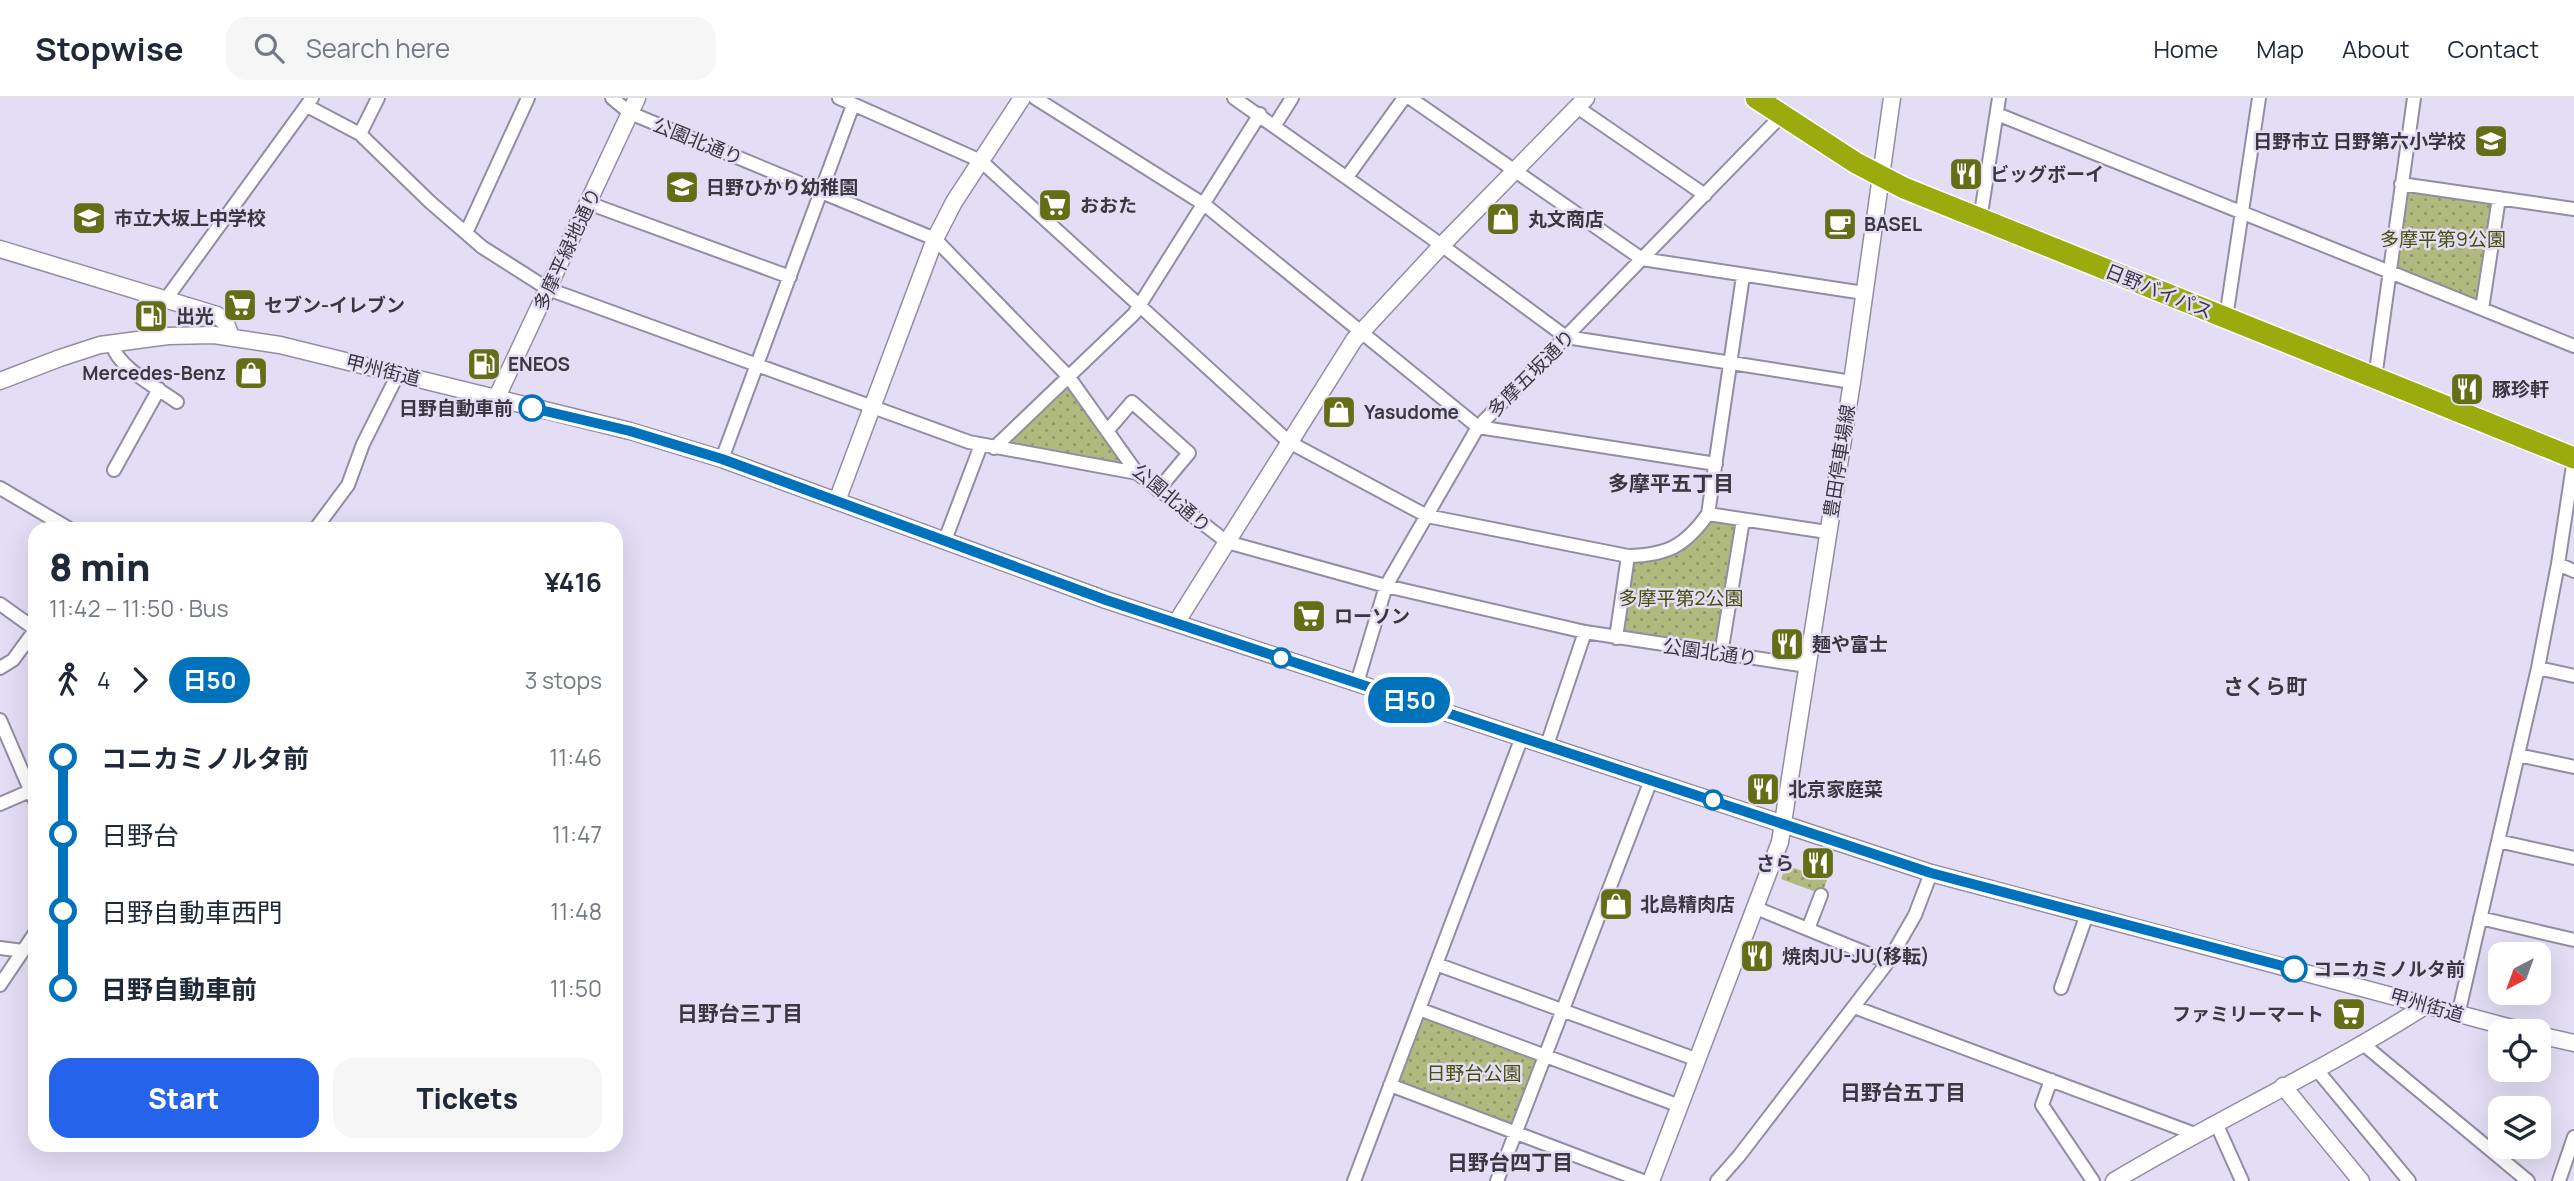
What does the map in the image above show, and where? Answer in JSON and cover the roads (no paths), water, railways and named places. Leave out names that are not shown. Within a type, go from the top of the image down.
[{"type":"highway","name":"日野バイパス","points":[[1756,98],[1880,177],[2574,459]]},
{"type":"main road","points":[[837,501],[936,239],[954,202],[1021,98]]},
{"type":"main road","name":"豊田停車場線","points":[[1651,1181],[1778,853],[1852,382],[1892,98]]},
{"type":"main road","points":[[1176,623],[1360,331],[1581,102]]},
{"type":"main road","name":"多摩平緑地通り","points":[[496,399],[633,106]]},
{"type":"main road","points":[[0,250],[217,315],[226,323],[232,337]]},
{"type":"main road","name":"甲州街道","points":[[0,381],[60,358],[113,343],[168,336],[232,337],[280,345],[630,431],[722,459],[1106,600],[1931,873],[2488,1022]]},
{"type":"main road","points":[[2114,1181],[2195,1134],[2317,1070],[2425,1006]]},
{"type":"main road","points":[[2551,1038],[2574,1043]]},
{"type":"main road","points":[[2283,1086],[2361,1181]]},
{"type":"street","points":[[360,134],[378,98]]},
{"type":"street","points":[[466,233],[528,98]]},
{"type":"street","name":"公園北通り","points":[[611,98],[821,192],[936,239],[1068,376],[1137,473],[1227,542],[1386,586],[1585,632],[1807,666]]},
{"type":"street","points":[[839,98],[981,161],[1289,442],[1427,516],[1628,556],[1650,555],[1674,548],[1694,534],[1709,514],[1743,276]]},
{"type":"street","points":[[1035,98],[1205,205],[1478,427],[1716,464]]},
{"type":"street","points":[[1234,98],[1442,245],[1566,337],[1852,382]]},
{"type":"street","points":[[1275,125],[1292,98]]},
{"type":"street","points":[[1347,177],[1404,98]]},
{"type":"street","points":[[1410,98],[1642,259],[1864,293]]},
{"type":"street","points":[[1980,219],[1999,98]]},
{"type":"street","points":[[2226,318],[2259,98]]},
{"type":"street","points":[[2375,378],[2414,98]]},
{"type":"street","points":[[166,299],[310,102],[360,134],[482,247],[548,289],[873,408],[988,447],[1137,473]]},
{"type":"street","points":[[1581,102],[1705,195]]},
{"type":"street","points":[[722,459],[853,105]]},
{"type":"street","points":[[945,540],[988,447],[1068,376],[1139,307],[1260,114]]},
{"type":"street","points":[[1997,114],[2574,346]]},
{"type":"street","name":"多摩五坂通り","points":[[1357,683],[1386,586],[1478,427],[1782,115]]},
{"type":"street","points":[[2402,184],[2574,209]]},
{"type":"street","points":[[2483,309],[2498,198]]},
{"type":"street","points":[[588,204],[790,277]]},
{"type":"street","points":[[113,343],[114,351],[126,366],[177,402]]},
{"type":"street","points":[[320,522],[348,485],[363,444],[398,374]]},
{"type":"street","points":[[114,470],[159,389]]},
{"type":"street","points":[[1107,431],[1132,402],[1189,453],[1158,490]]},
{"type":"street","points":[[2458,1015],[2538,668],[2574,459]]},
{"type":"street","points":[[0,488],[58,522]]},
{"type":"street","points":[[1709,514],[1827,532]]},
{"type":"street","points":[[1721,654],[1743,520]]},
{"type":"street","points":[[1616,638],[1628,556]]},
{"type":"street","points":[[2558,564],[2574,571]]},
{"type":"street","points":[[0,604],[28,625]]},
{"type":"street","points":[[1548,746],[1585,632]]},
{"type":"street","points":[[0,668],[13,660],[28,640]]},
{"type":"street","points":[[2538,668],[2574,676]]},
{"type":"street","points":[[0,720],[4,744],[28,787]]},
{"type":"street","points":[[1354,1181],[1522,737]]},
{"type":"street","points":[[2518,754],[2574,767]]},
{"type":"street","points":[[1497,1181],[1651,780]]},
{"type":"street","points":[[0,804],[28,797]]},
{"type":"street","points":[[2498,841],[2574,858]]},
{"type":"street","points":[[1717,1181],[1888,962],[1915,915],[1931,873]]},
{"type":"street","points":[[1808,929],[1821,895]]},
{"type":"street","points":[[1756,908],[1888,962]]},
{"type":"street","points":[[2062,988],[2087,914]]},
{"type":"street","points":[[2480,918],[2574,940]]},
{"type":"street","points":[[0,985],[28,944]]},
{"type":"street","points":[[0,948],[23,951]]},
{"type":"street","points":[[1436,964],[1698,1060]]},
{"type":"street","points":[[1854,1007],[2195,1134]]},
{"type":"street","points":[[1419,1009],[1680,1106]]},
{"type":"street","points":[[2363,1044],[2529,1181]]},
{"type":"street","points":[[2317,1070],[2409,1181]]},
{"type":"street","points":[[2051,1080],[2042,1105],[2093,1181]]},
{"type":"street","points":[[1391,1085],[1643,1181]]},
{"type":"street","points":[[2216,1123],[2242,1181]]},
{"type":"street","points":[[2559,1181],[2574,1137]]},
{"type":"place","name":"日野市立 日野第六小学校","points":[[2491,141]]},
{"type":"place","name":"ビッグボーイ","points":[[1966,174]]},
{"type":"place","name":"日野ひかり幼稚園","points":[[682,187]]},
{"type":"place","name":"おおた","points":[[1055,205]]},
{"type":"place","name":"市立大坂上中学校","points":[[89,218]]},
{"type":"place","name":"丸文商店","points":[[1503,219]]},
{"type":"place","name":"BASEL","points":[[1840,224]]},
{"type":"place","name":"セブン-イレブン","points":[[240,305]]},
{"type":"place","name":"出光","points":[[151,316]]},
{"type":"place","name":"ENEOS","points":[[484,364]]},
{"type":"place","name":"Mercedes-Benz","points":[[251,373]]},
{"type":"place","name":"豚珍軒","points":[[2467,389]]},
{"type":"place","name":"日野自動車前","points":[[532,408]]},
{"type":"place","name":"Yasudome","points":[[1339,412]]},
{"type":"place","name":"ローソン","points":[[1309,616]]},
{"type":"place","name":"麺や富士","points":[[1787,644]]},
{"type":"place","name":"北京家庭菜","points":[[1763,789]]},
{"type":"place","name":"さら","points":[[1818,863]]},
{"type":"place","name":"北島精肉店","points":[[1616,904]]},
{"type":"place","name":"焼肉JU-JU(移転)","points":[[1757,956]]},
{"type":"place","name":"コニカミノルタ前","points":[[2294,969]]},
{"type":"place","name":"ファミリーマート","points":[[2349,1014]]},
{"type":"district","name":"多摩平五丁目","points":[[1671,484]]},
{"type":"district","name":"さくら町","points":[[2265,687]]},
{"type":"district","name":"日野台三丁目","points":[[740,1014]]},
{"type":"district","name":"日野台五丁目","points":[[1903,1093]]},
{"type":"district","name":"日野台四丁目","points":[[1510,1163]]},
{"type":"park label","name":"多摩平第9公園","points":[[2443,239]]},
{"type":"park label","name":"多摩平第2公園","points":[[1681,598]]},
{"type":"park label","name":"日野台公園","points":[[1474,1073]]}]
